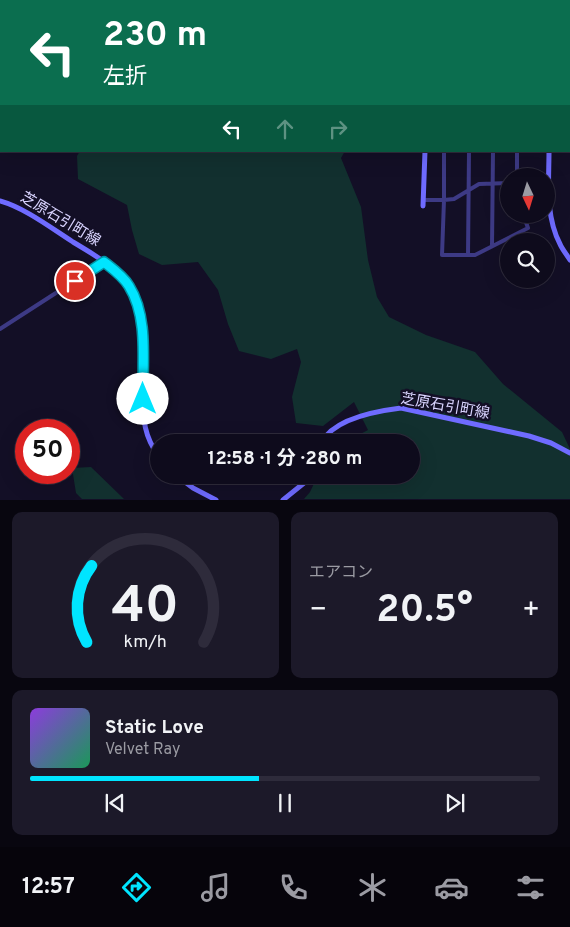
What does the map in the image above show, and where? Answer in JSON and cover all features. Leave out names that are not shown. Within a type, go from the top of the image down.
[{"type":"main road","points":[[423,203],[424,152]]},
{"type":"main road","points":[[550,152],[550,216],[559,243],[570,260]]},
{"type":"main road","name":"芝原石引町線","points":[[0,201],[21,209],[104,262],[118,273],[129,286],[139,306],[143,328],[143,418],[150,442]]},
{"type":"main road","name":"芝原石引町線","points":[[328,434],[341,425],[380,411],[401,408],[529,436],[551,443],[570,453]]},
{"type":"main road","points":[[188,484],[216,500]]},
{"type":"main road","points":[[283,500],[303,484]]},
{"type":"street","points":[[570,0],[570,12]]},
{"type":"street","points":[[444,152],[442,255],[476,255],[528,228],[526,223]]},
{"type":"street","points":[[468,255],[469,152]]},
{"type":"street","points":[[492,246],[493,152]]},
{"type":"street","points":[[517,152],[517,168]]},
{"type":"street","points":[[423,203],[454,199],[479,184],[500,183]]},
{"type":"street","points":[[0,330],[104,262]]},
{"type":"green space","points":[[79,152],[344,152],[341,158],[361,207],[368,260],[377,297],[389,317],[426,335],[475,352],[503,384],[562,432],[570,449],[570,499],[304,499],[314,484],[420,484],[420,434],[360,434],[368,430],[354,402],[323,426],[296,423],[292,397],[301,362],[297,349],[271,359],[239,351],[228,324],[218,290],[198,262],[162,265],[139,254],[127,205],[78,179],[77,156]]},
{"type":"green space","points":[[91,467],[124,499],[82,499],[76,493],[75,484],[80,484],[80,468]]},
{"type":"route","points":[[75,281],[104,262],[118,273],[129,286],[139,306],[143,328],[143,399]]}]
